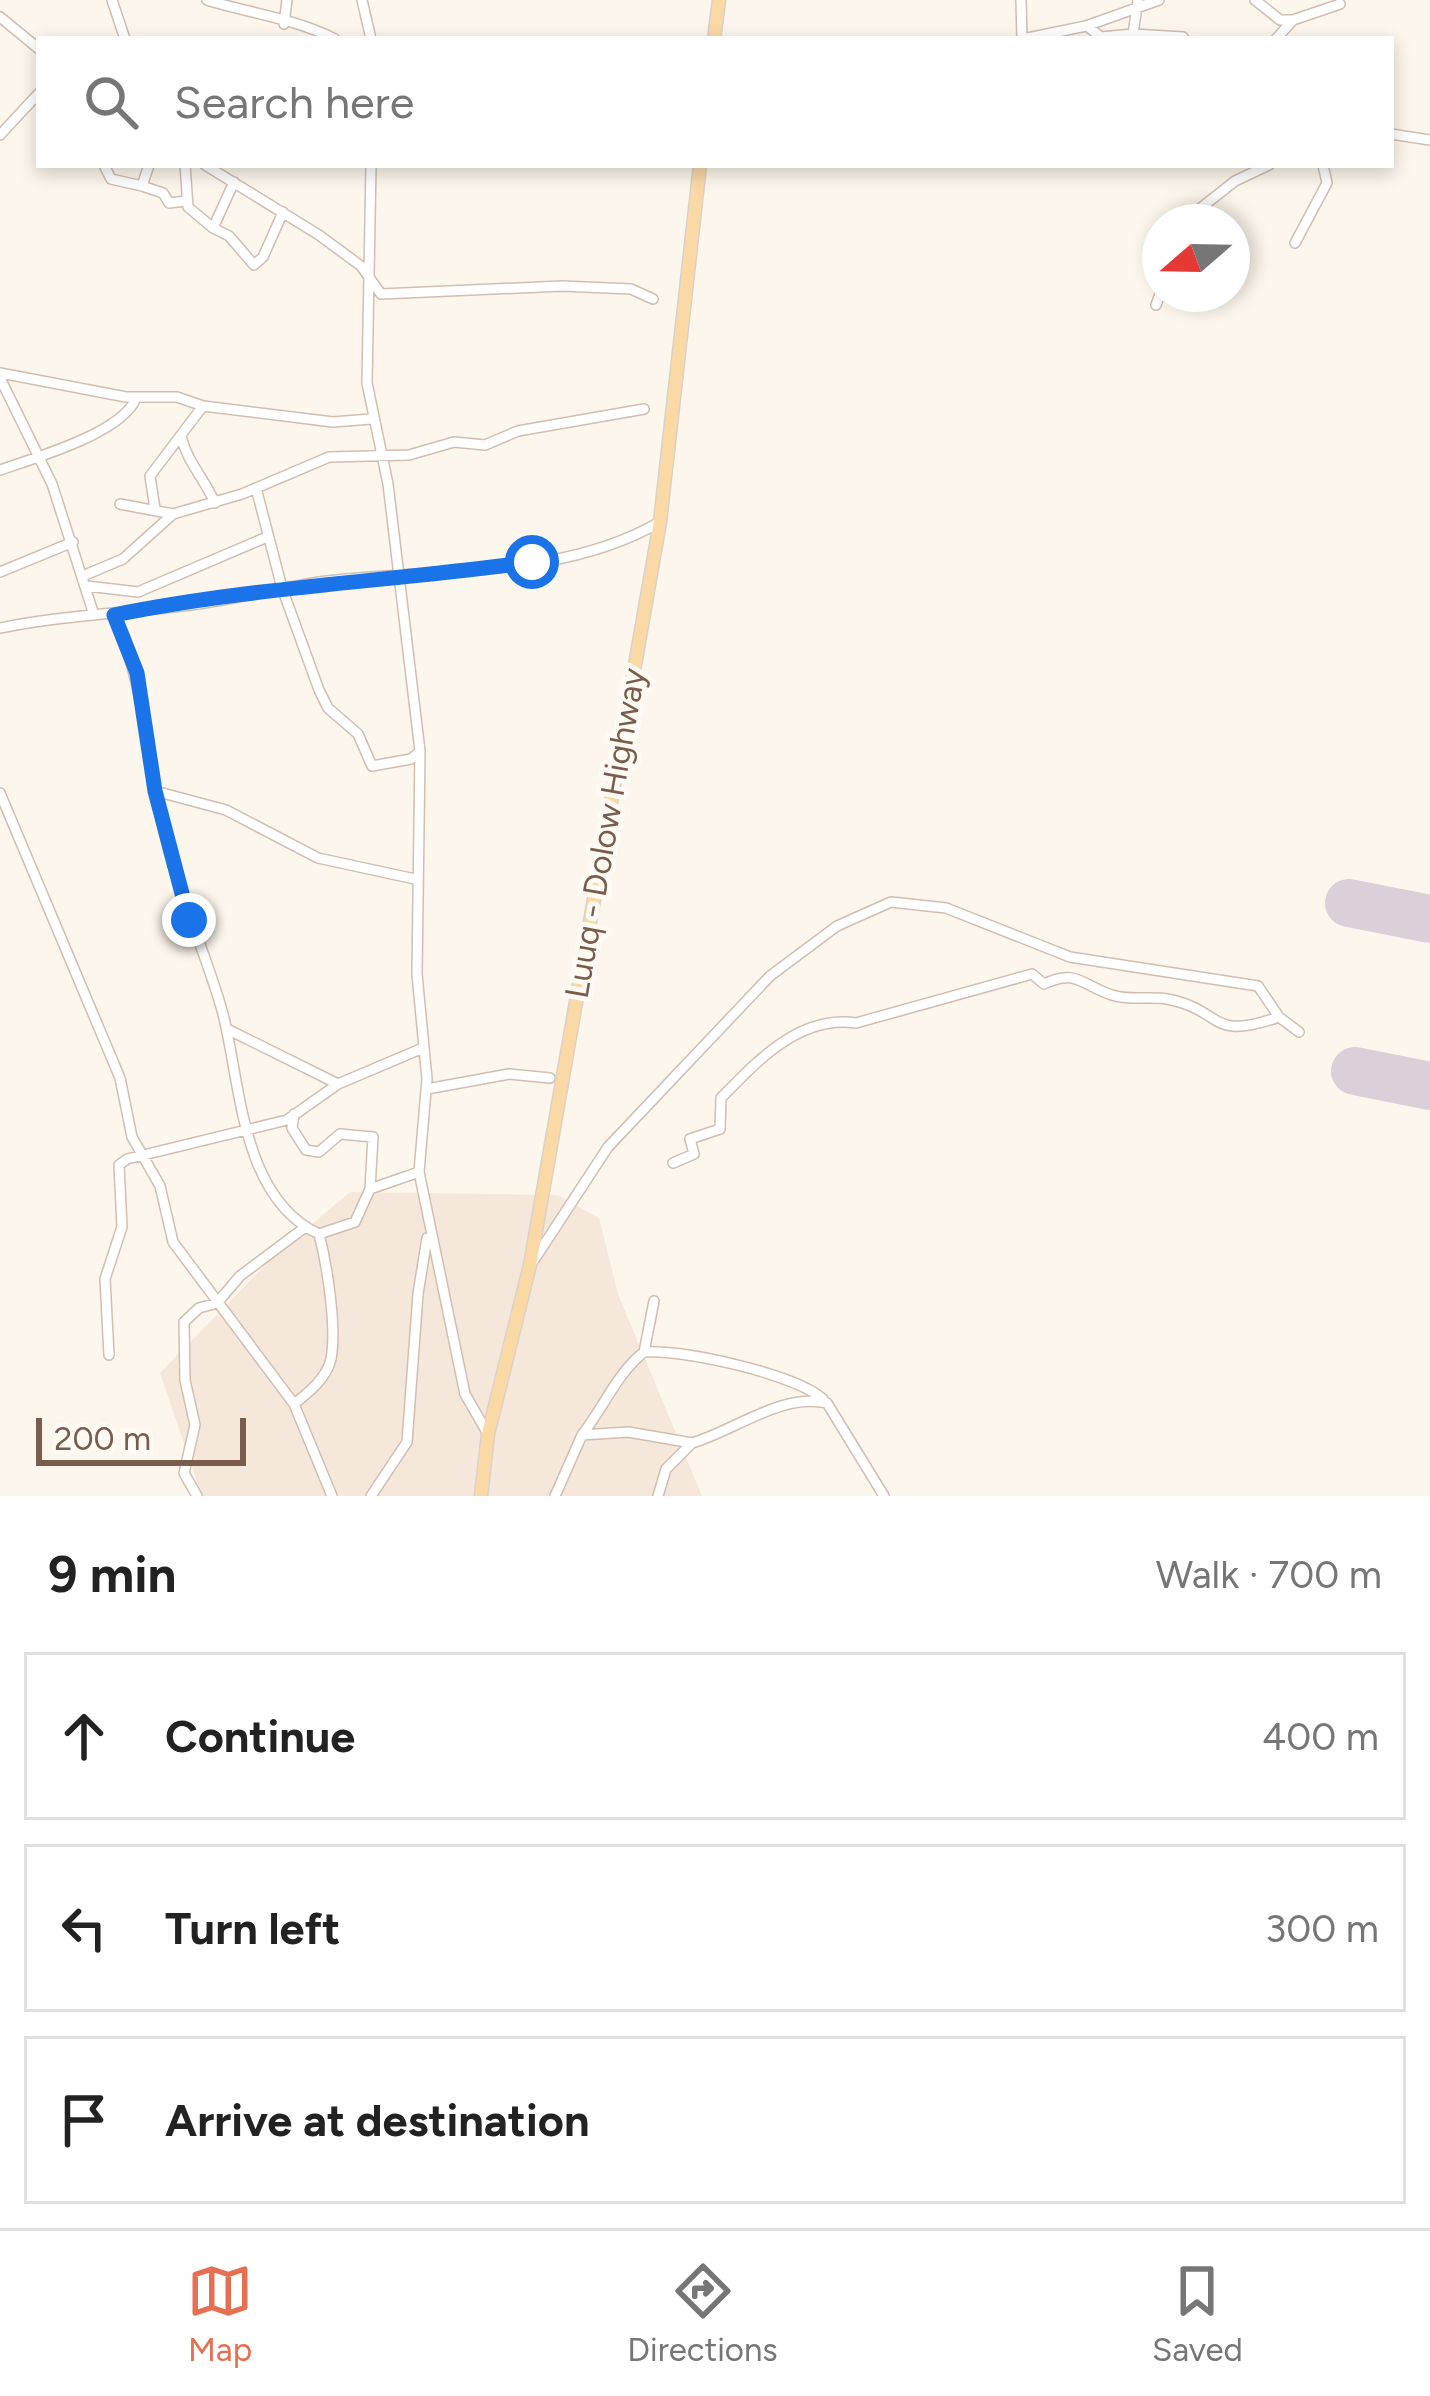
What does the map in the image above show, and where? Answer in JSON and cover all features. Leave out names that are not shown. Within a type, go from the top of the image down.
[{"type":"main road","points":[[714,36],[719,0]]},
{"type":"main road","name":"Luuq - Dolow Highway","points":[[481,1496],[488,1434],[530,1265],[660,522],[700,168]]},
{"type":"street","points":[[112,0],[124,36]]},
{"type":"street","points":[[207,0],[284,24],[308,25],[329,36]]},
{"type":"street","points":[[284,24],[287,0]]},
{"type":"street","points":[[362,0],[370,36]]},
{"type":"street","points":[[1022,0],[1022,36]]},
{"type":"street","points":[[1037,36],[1086,26],[1159,0]]},
{"type":"street","points":[[1256,0],[1280,20],[1340,4]]},
{"type":"street","points":[[1132,36],[1137,5]]},
{"type":"street","points":[[0,17],[36,47]]},
{"type":"street","points":[[1279,36],[1293,20]]},
{"type":"street","points":[[1086,26],[1099,36]]},
{"type":"street","points":[[0,135],[36,96]]},
{"type":"street","points":[[1394,134],[1430,140]]},
{"type":"street","points":[[106,168],[111,179],[163,193],[170,203],[186,201]]},
{"type":"street","points":[[142,186],[148,168]]},
{"type":"street","points":[[185,168],[186,201],[213,228],[229,236],[254,265],[263,257],[283,212]]},
{"type":"street","points":[[210,168],[361,266],[381,294],[562,286],[631,289],[653,299]]},
{"type":"street","points":[[371,168],[364,347],[370,419],[382,454],[420,751],[416,879],[427,1088],[418,1136],[419,1172],[465,1394],[488,1434]]},
{"type":"street","points":[[1206,204],[1235,181],[1263,168]]},
{"type":"street","points":[[1295,243],[1327,183],[1324,168]]},
{"type":"street","points":[[213,228],[234,182]]},
{"type":"street","points":[[0,376],[52,387],[136,398],[177,397],[203,406],[333,422],[370,419]]},
{"type":"street","points":[[0,376],[35,458],[52,484],[94,615]]},
{"type":"street","points":[[0,470],[112,424],[132,409],[136,398]]},
{"type":"street","points":[[155,509],[151,476],[203,406]]},
{"type":"street","points":[[86,581],[122,559],[173,514],[256,488],[329,457],[409,455],[454,442],[485,445],[518,431],[644,409]]},
{"type":"street","points":[[181,436],[186,458],[202,475],[215,502]]},
{"type":"street","points":[[256,488],[282,588],[328,708],[358,734],[368,763],[394,763],[420,751]]},
{"type":"street","points":[[120,504],[173,514]]},
{"type":"street","points":[[0,628],[282,588],[398,579],[608,547],[660,522]]},
{"type":"street","points":[[86,581],[138,592],[266,537]]},
{"type":"street","points":[[0,572],[73,542]]},
{"type":"street","points":[[114,615],[137,673],[155,791],[178,885],[226,1029],[259,1166],[304,1228],[319,1234],[355,1222],[370,1189],[373,1138],[340,1134],[319,1152],[306,1150],[292,1128],[294,1114]]},
{"type":"street","points":[[155,791],[226,810],[318,858],[416,879]]},
{"type":"street","points":[[0,794],[120,1078],[132,1137],[160,1186],[173,1242],[295,1404],[332,1496]]},
{"type":"street","points":[[530,1265],[608,1147],[770,976],[837,926],[891,902],[946,908],[1070,958],[1258,986],[1279,1017],[1299,1032]]},
{"type":"street","points":[[674,1163],[694,1154],[690,1138],[720,1130],[721,1098],[774,1044],[829,1019],[856,1023],[1032,974],[1044,984],[1063,974],[1081,977],[1112,995],[1165,998],[1225,1028],[1241,1030],[1279,1017]]},
{"type":"street","points":[[226,1029],[338,1084]]},
{"type":"street","points":[[109,1355],[104,1279],[122,1227],[123,1195],[117,1178],[127,1159],[248,1132],[294,1114],[338,1084],[423,1048]]},
{"type":"street","points":[[427,1088],[509,1074],[550,1078]]},
{"type":"street","points":[[370,1189],[419,1172]]},
{"type":"street","points":[[197,1496],[184,1474],[195,1425],[185,1380],[184,1322],[199,1308],[217,1303],[240,1276],[304,1228]]},
{"type":"street","points":[[371,1496],[407,1442],[418,1294],[429,1231]]},
{"type":"street","points":[[295,1404],[318,1383],[331,1360],[330,1273],[319,1234]]},
{"type":"street","points":[[555,1496],[582,1435],[613,1396],[627,1365],[644,1352],[655,1301]]},
{"type":"street","points":[[644,1352],[717,1362],[810,1388],[827,1402],[884,1496]]},
{"type":"street","points":[[582,1435],[628,1432],[692,1443],[730,1432],[791,1400],[827,1402]]},
{"type":"street","points":[[658,1496],[665,1469],[692,1443]]},
{"type":"shaded area","points":[[350,1192],[558,1195],[599,1218],[618,1294],[702,1496],[202,1496],[160,1373],[274,1256]]},
{"type":"runway","points":[[1349,903],[1430,919]]},
{"type":"runway","points":[[1355,1071],[1430,1086]]},
{"type":"route","points":[[189,920],[155,791],[137,673],[114,615],[330,581],[398,579],[532,562]]}]
